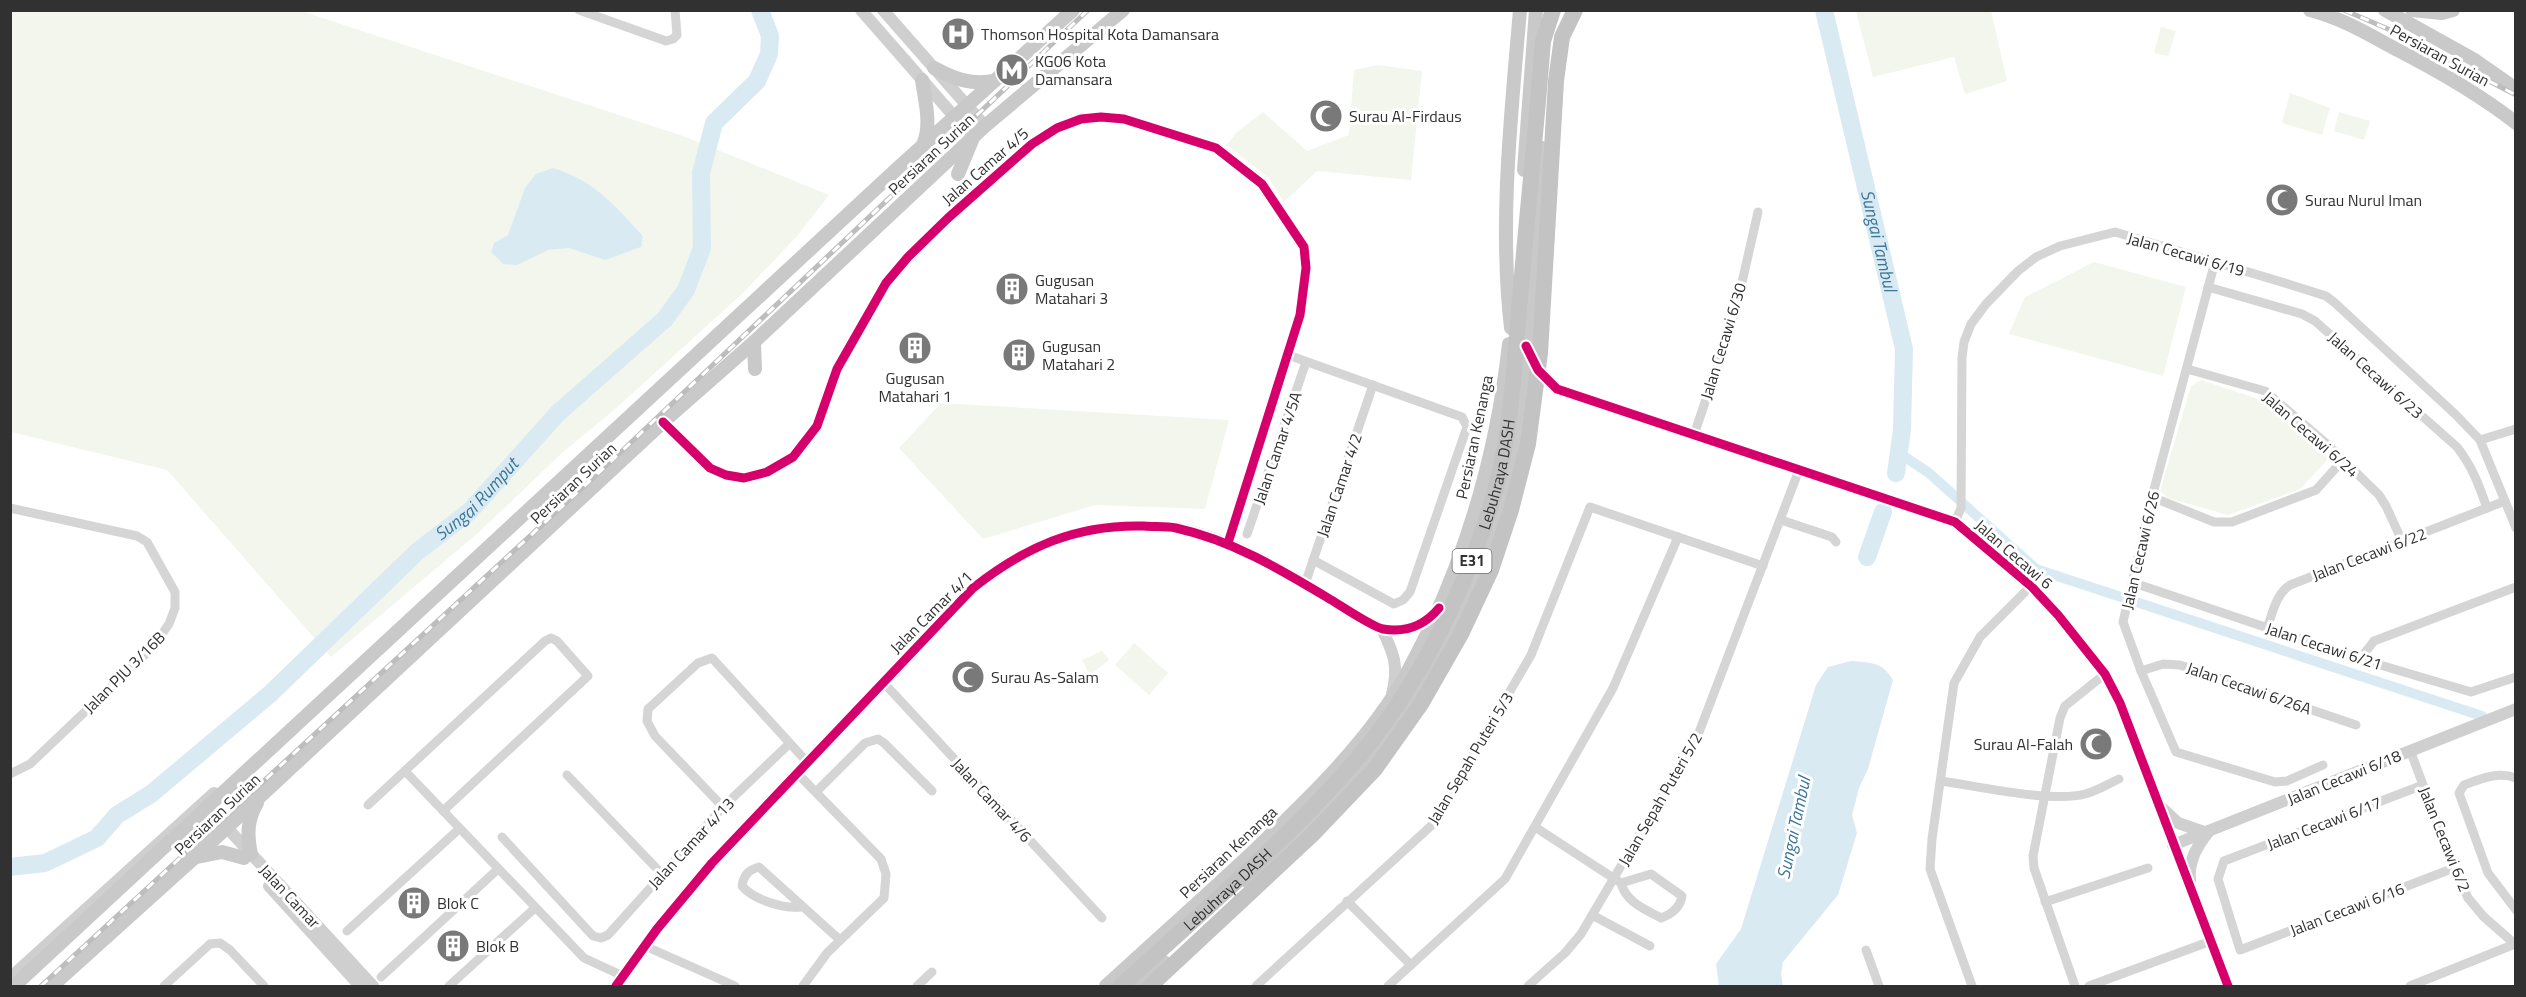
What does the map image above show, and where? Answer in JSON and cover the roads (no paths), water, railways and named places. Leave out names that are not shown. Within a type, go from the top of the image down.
[{"type":"highway","name":"Lebuhraya DASH","points":[[1120,987],[1306,815],[1358,758],[1408,687],[1442,626],[1471,565],[1491,502],[1507,434],[1544,41],[1552,10]]},
{"type":"highway","name":"Lebuhraya DASH","points":[[1149,987],[1312,835],[1375,769],[1421,704],[1461,633],[1491,570],[1511,510],[1528,444],[1540,353],[1556,81],[1562,37],[1575,10]]},
{"type":"main road","name":"Persiaran Surian","points":[[14,987],[967,105],[1073,10]]},
{"type":"main road","name":"Persiaran Surian","points":[[52,987],[663,422],[754,342],[985,126],[1123,10]]},
{"type":"main road","points":[[1510,328],[1506,285],[1509,143],[1520,10]]},
{"type":"main road","name":"Persiaran Kenanga","points":[[1106,987],[1319,789],[1389,703],[1417,655],[1439,608],[1458,564],[1484,482],[1501,403],[1521,210],[1536,10]]},
{"type":"main road","points":[[1137,987],[1317,818],[1346,786],[1397,722],[1438,656],[1482,560],[1507,484],[1518,426],[1552,10]]},
{"type":"main road","name":"Persiaran Surian","points":[[2310,10],[2336,17],[2447,76],[2488,101],[2516,123]]},
{"type":"main road","name":"Persiaran Surian","points":[[2385,10],[2473,59],[2516,89]]},
{"type":"main road","points":[[2412,10],[2442,13],[2453,10]]},
{"type":"main road","points":[[934,68],[961,82],[979,83],[996,80]]},
{"type":"main road","points":[[922,81],[928,121],[927,136],[922,147]]},
{"type":"main road","points":[[958,174],[973,138]]},
{"type":"main road","points":[[754,342],[755,369]]},
{"type":"main road","points":[[194,858],[222,852],[248,856],[247,830],[250,814],[261,796]]},
{"type":"main road","points":[[1120,987],[1238,865]]},
{"type":"main road","points":[[1149,987],[1194,935]]},
{"type":"street","points":[[579,10],[666,40],[673,39],[677,34],[675,10]]},
{"type":"street","points":[[861,10],[973,138]]},
{"type":"street","points":[[883,10],[985,126]]},
{"type":"street","points":[[1054,27],[1060,10]]},
{"type":"street","name":"Jalan Camar 4/5","points":[[663,422],[710,468],[726,476],[744,478],[767,472],[793,457],[817,426],[837,369],[886,283],[908,257],[948,218],[1032,144],[1057,128],[1081,119],[1101,117],[1124,119],[1216,148],[1262,184],[1286,218],[1306,254],[1300,315],[1228,543]]},
{"type":"street","name":"Jalan Cecawi 6/30","points":[[1694,435],[1735,313],[1758,212]]},
{"type":"street","name":"Jalan Cecawi 6/19","points":[[1955,522],[1961,504],[1962,358],[1964,342],[1971,324],[1986,304],[2018,271],[2036,257],[2060,246],[2115,232],[2318,294],[2335,303],[2480,440],[2516,528]]},
{"type":"street","name":"Jalan Cecawi 6/26","points":[[2215,262],[2152,497],[2124,628],[2174,750],[2178,753],[2278,782],[2323,765]]},
{"type":"street","name":"Jalan Cecawi 6/23","points":[[2208,287],[2302,314],[2315,321],[2457,447],[2467,460],[2491,507]]},
{"type":"street","points":[[1526,346],[1538,370],[1557,389]]},
{"type":"street","points":[[1288,355],[1462,417],[1467,427],[1410,592],[1403,600],[1394,604],[1313,560]]},
{"type":"street","name":"Jalan Camar 4/5A","points":[[1247,534],[1306,362]]},
{"type":"street","name":"Jalan Cecawi 6/24","points":[[2187,369],[2265,392],[2343,460],[2386,506],[2402,541]]},
{"type":"street","name":"Jalan Camar 4/2","points":[[1305,584],[1373,385]]},
{"type":"street","points":[[1518,426],[1533,399],[1545,392],[1557,389]]},
{"type":"street","name":"Jalan Cecawi 6","points":[[1557,389],[1955,522],[2031,586],[2078,638],[2104,674],[2128,721],[2228,987]]},
{"type":"street","points":[[2480,440],[2513,430],[2516,441]]},
{"type":"street","points":[[2152,497],[2214,522],[2232,522],[2316,490],[2343,460]]},
{"type":"street","name":"Jalan Sepah Puteri 5/2","points":[[1528,987],[1565,953],[1581,934],[1618,880],[1698,735],[1799,470]]},
{"type":"street","points":[[2491,507],[2505,501]]},
{"type":"street","name":"Jalan Sepah Puteri 5/3","points":[[1256,987],[1432,825],[1531,655],[1590,507],[1678,537]]},
{"type":"street","name":"Jalan Cecawi 6/22","points":[[2267,627],[2282,590],[2491,507]]},
{"type":"street","name":"Jalan PJU 3/16B","points":[[10,508],[137,536],[147,542],[176,592],[175,608],[169,624],[152,648],[30,764],[10,774]]},
{"type":"street","points":[[1780,520],[1832,537],[1836,542]]},
{"type":"street","name":"Jalan Camar 4/1","points":[[619,982],[712,862],[973,588],[1012,559],[1048,542],[1083,530],[1125,525],[1174,527],[1228,543],[1382,629]]},
{"type":"street","points":[[1388,987],[1505,879],[1613,688],[1678,537],[1763,566]]},
{"type":"street","name":"Jalan Cecawi 6/21","points":[[2134,583],[2360,659],[2471,692],[2516,677]]},
{"type":"street","points":[[1972,987],[1930,869],[1932,838],[1954,683],[1980,637],[2031,586]]},
{"type":"street","points":[[2360,659],[2374,641],[2516,587]]},
{"type":"street","points":[[1389,703],[1396,678],[1396,664],[1382,629],[1417,628],[1431,619],[1439,608]]},
{"type":"street","points":[[368,805],[551,638],[557,641],[587,672],[588,676],[443,812]]},
{"type":"street","points":[[723,807],[655,736],[646,716],[654,702],[698,663],[712,658],[808,763]]},
{"type":"street","name":"Jalan Cecawi 6/26A","points":[[2141,670],[2163,664],[2180,665],[2356,725]]},
{"type":"street","points":[[2075,987],[2034,868],[2033,856],[2060,718],[2065,706],[2104,674]]},
{"type":"street","name":"Jalan Camar 4/6","points":[[883,682],[1102,918]]},
{"type":"street","name":"Jalan Cecawi 6/18","points":[[2173,845],[2516,709]]},
{"type":"street","points":[[816,792],[866,744],[878,740],[884,742],[932,791]]},
{"type":"street","name":"Jalan Camar 4/13","points":[[501,837],[593,936],[601,938],[608,935],[723,807],[789,744]]},
{"type":"street","name":"Jalan Cecawi 6/2","points":[[2410,750],[2454,868],[2468,898],[2478,911],[2515,944]]},
{"type":"street","name":"Persiaran Surian","points":[[10,978],[196,808],[260,758]]},
{"type":"street","points":[[405,771],[584,958],[619,982]]},
{"type":"street","points":[[798,774],[881,860],[886,874],[884,898],[840,940],[814,969],[803,987]]},
{"type":"street","points":[[567,775],[662,873]]},
{"type":"street","points":[[2516,778],[2489,776],[2464,785],[2459,793],[2488,873],[2516,910]]},
{"type":"street","points":[[1941,781],[2071,797],[2086,794],[2119,779]]},
{"type":"street","name":"Jalan Cecawi 6/17","points":[[2240,950],[2218,879],[2224,861],[2423,785]]},
{"type":"street","points":[[2158,801],[2163,810],[2178,823],[2207,831],[2192,860],[2189,876],[2192,892]]},
{"type":"street","name":"Jalan Camar","points":[[205,809],[360,987]]},
{"type":"street","points":[[1535,827],[1618,880],[1624,893],[1633,902],[1661,918],[1670,915],[1681,901],[1682,896],[1675,889],[1651,874],[1618,880]]},
{"type":"street","points":[[347,931],[459,829]]},
{"type":"street","name":"Jalan Camar","points":[[248,856],[377,982]]},
{"type":"street","points":[[801,907],[787,908],[749,893],[742,886],[744,879],[750,870],[759,867],[840,940]]},
{"type":"street","points":[[2045,902],[2148,868]]},
{"type":"street","name":"Jalan Cecawi 6/16","points":[[2240,950],[2454,868]]},
{"type":"street","points":[[377,982],[498,869]]},
{"type":"street","points":[[1347,901],[1411,965]]},
{"type":"street","points":[[449,987],[535,908]]},
{"type":"street","points":[[1592,915],[1650,946]]},
{"type":"street","points":[[2090,987],[2211,941]]},
{"type":"street","points":[[164,987],[210,944],[220,943],[230,950],[264,987]]},
{"type":"street","points":[[2410,987],[2515,944]]},
{"type":"street","points":[[645,946],[735,987]]},
{"type":"street","points":[[1866,950],[1879,987]]},
{"type":"street","points":[[917,987],[932,972]]},
{"type":"water","points":[[553,168],[580,179],[603,195],[643,236],[641,247],[605,260],[569,248],[548,250],[517,265],[503,264],[491,252],[494,243],[508,235],[525,188],[536,174]]},
{"type":"water","points":[[1851,661],[1880,666],[1893,680],[1868,769],[1859,788],[1852,815],[1857,833],[1838,895],[1783,962],[1781,974],[1783,986],[1719,986],[1716,964],[1741,929],[1816,685],[1828,667]]},
{"type":"waterway","name":"Sungai Rumput","points":[[10,867],[45,863],[97,838],[117,815],[151,794],[270,694],[418,551],[469,512],[558,413],[665,319],[686,290],[702,248],[701,173],[714,123],[757,81],[769,54],[770,36],[760,10]]},
{"type":"waterway","name":"Sungai Tambul","points":[[1824,10],[1904,349],[1902,430],[1896,473]]},
{"type":"waterway","points":[[1899,453],[1929,473],[2036,569],[2482,716]]},
{"type":"waterway","name":"Sungai Tambul","points":[[1867,557],[1883,512]]},
{"type":"railway","points":[[41,986],[605,467],[1088,10]]},
{"type":"railway","points":[[2344,10],[2388,29],[2516,95]]},
{"type":"place","name":"Thomson Hospital Kota Damansara","points":[[958,34]]},
{"type":"place","name":"KG06 Kota Damansara","points":[[1012,70]]},
{"type":"place","name":"Surau Al-Firdaus","points":[[1326,116]]},
{"type":"place","name":"Surau Nurul Iman","points":[[2282,200]]},
{"type":"place","name":"Gugusan Matahari 3","points":[[1012,289]]},
{"type":"place","name":"Gugusan Matahari 1","points":[[915,348]]},
{"type":"place","name":"Gugusan Matahari 2","points":[[1019,355]]},
{"type":"place","name":"Surau As-Salam","points":[[968,677]]},
{"type":"place","name":"Surau Al-Falah","points":[[2096,744]]},
{"type":"place","name":"Blok C","points":[[414,903]]},
{"type":"place","name":"Blok B","points":[[453,946]]}]
